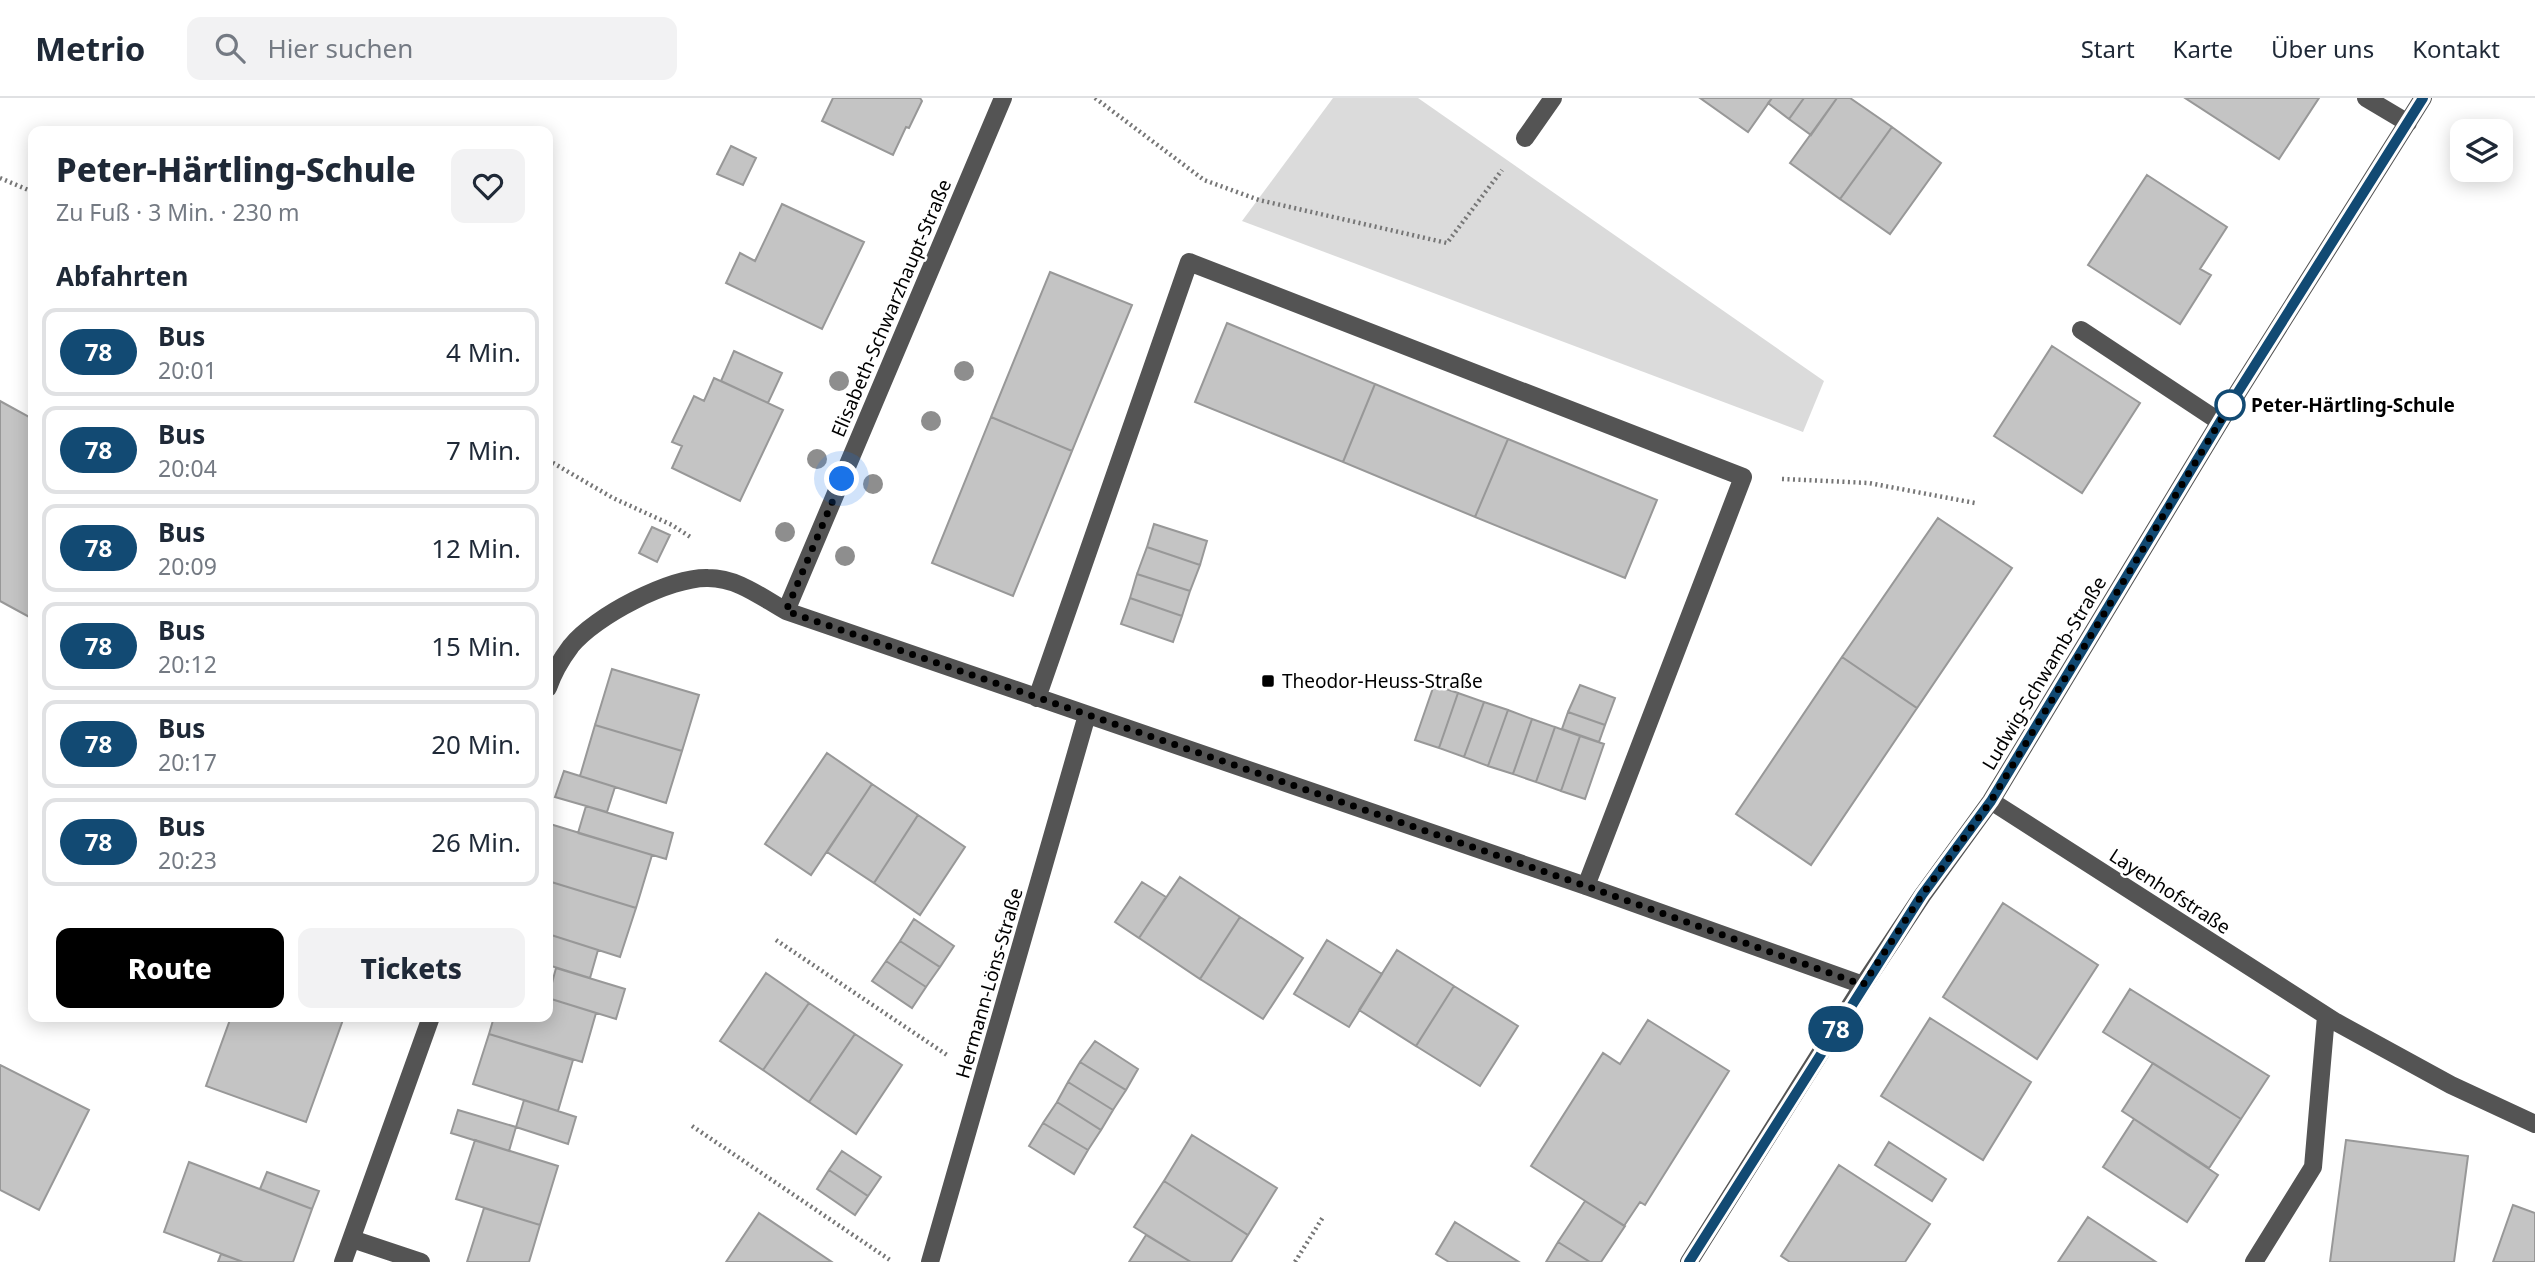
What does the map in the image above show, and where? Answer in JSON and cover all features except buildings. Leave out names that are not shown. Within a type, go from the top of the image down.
[{"type":"street","name":"Elisabeth-Schwarzhaupt-Straße","points":[[786,611],[1003,98]]},
{"type":"street","points":[[1525,138],[1553,98]]},
{"type":"street","points":[[2366,98],[2407,123]]},
{"type":"street","name":"Ludwig-Schwamb-Straße","points":[[1689,1262],[1863,985],[1922,895],[1991,801],[2220,422],[2423,98]]},
{"type":"street","points":[[1037,698],[1189,262],[1743,477],[1586,886]]},
{"type":"street","points":[[2081,330],[2220,422]]},
{"type":"street","points":[[553,673],[572,644],[604,618],[636,599],[682,581],[708,578],[738,583],[786,611],[1586,886],[1863,985]]},
{"type":"street","name":"Hermann-Löns-Straße","points":[[930,1262],[1087,715]]},
{"type":"street","name":"Layenhofstraße","points":[[1991,801],[2326,1016],[2451,1085],[2535,1124]]},
{"type":"street","points":[[2254,1262],[2313,1167],[2326,1016]]},
{"type":"street","points":[[343,1262],[429,1022]]},
{"type":"street","points":[[352,1239],[421,1262]]},
{"type":"path","points":[[1095,98],[1204,180],[1259,200],[1447,243],[1525,138]]},
{"type":"path","points":[[0,177],[28,190]]},
{"type":"path","points":[[553,463],[613,498],[672,525],[707,547],[738,583]]},
{"type":"path","points":[[1743,477],[1870,483],[1975,503]]},
{"type":"path","points":[[776,940],[951,1058]]},
{"type":"path","points":[[692,1126],[894,1262]]},
{"type":"path","points":[[1295,1262],[1322,1217]]},
{"type":"shaded area","points":[[1333,98],[1418,98],[1824,381],[1803,432],[1242,221]]},
{"type":"bus line","name":"78","points":[[1689,1262],[1863,985],[1922,895],[1991,801],[2238,392],[2423,98]]},
{"type":"place","name":"Peter-Härtling-Schule","points":[[2230,405]]},
{"type":"place","name":"Theodor-Heuss-Straße","points":[[1268,681]]},
{"type":"route","points":[[842,479],[786,611],[1586,886],[1863,985],[1922,895],[1991,801],[2230,405]]}]
